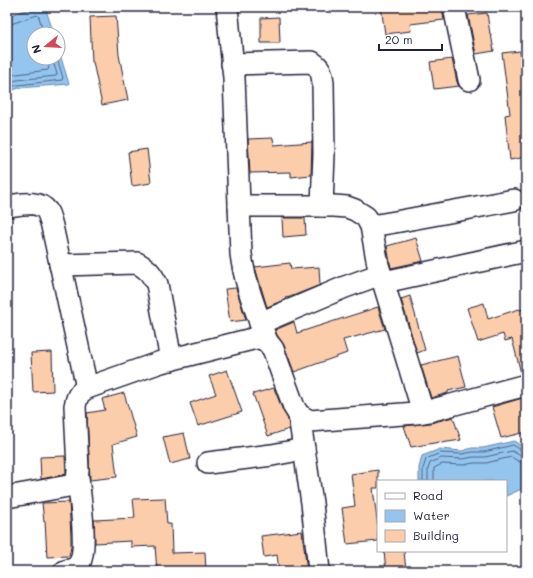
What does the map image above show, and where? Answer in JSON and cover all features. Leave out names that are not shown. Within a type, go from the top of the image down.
[{"type":"street","points":[[227,7],[235,103],[242,266],[250,294],[264,332],[273,349],[294,407],[299,415],[312,503],[318,571]]},
{"type":"street","points":[[454,7],[469,80]]},
{"type":"street","points":[[232,64],[312,62],[318,66],[323,83],[324,154],[322,206]]},
{"type":"street","points":[[371,226],[514,200]]},
{"type":"street","points":[[7,206],[30,203],[42,205],[47,212],[50,219],[87,388]]},
{"type":"street","points":[[239,206],[347,207],[366,217],[371,226],[378,265],[423,412]]},
{"type":"street","points":[[65,571],[76,567],[80,563],[83,553],[75,406],[81,391],[134,371],[171,360],[256,338],[262,338],[264,332],[345,287],[382,278],[526,251]]},
{"type":"street","points":[[60,265],[137,263],[146,268],[152,274],[157,284],[171,360]]},
{"type":"street","points":[[299,415],[310,421],[318,421],[423,412],[526,385]]},
{"type":"street","points":[[208,463],[272,455],[304,449]]},
{"type":"street","points":[[7,497],[74,485],[78,478]]},
{"type":"water","points":[[36,7],[45,7],[51,26],[26,26],[26,66],[64,66],[69,84],[19,88],[7,92],[7,16]]},
{"type":"water","points":[[514,441],[526,449],[526,487],[507,496],[507,480],[419,480],[419,468],[422,456],[440,449],[462,451],[472,448],[483,448]]},
{"type":"building","points":[[381,7],[442,7],[444,20],[410,24],[411,31],[385,34]]},
{"type":"building","points":[[487,13],[494,51],[476,54],[468,15]]},
{"type":"building","points":[[116,16],[119,55],[128,100],[102,105],[92,62],[90,17]]},
{"type":"building","points":[[279,17],[280,43],[261,43],[261,18]]},
{"type":"building","points":[[520,51],[522,65],[526,64],[526,157],[510,160],[505,115],[510,114],[502,53]]},
{"type":"building","points":[[452,59],[459,86],[434,89],[430,62]]},
{"type":"building","points":[[273,138],[274,145],[312,142],[311,175],[291,177],[291,172],[250,173],[248,139]]},
{"type":"building","points":[[147,149],[151,183],[132,186],[128,152]]},
{"type":"building","points":[[282,218],[305,218],[306,235],[283,237]]},
{"type":"building","points":[[416,238],[423,261],[391,268],[387,246]]},
{"type":"building","points":[[290,263],[291,269],[319,267],[320,285],[285,298],[286,299],[267,307],[255,267]]},
{"type":"building","points":[[236,288],[246,320],[230,322],[225,289]]},
{"type":"building","points":[[410,296],[425,350],[417,353],[401,299]]},
{"type":"building","points":[[484,303],[488,319],[526,308],[526,372],[521,373],[512,339],[505,341],[503,334],[478,342],[467,308]]},
{"type":"building","points":[[378,307],[385,329],[343,340],[347,353],[294,372],[284,345],[275,330],[294,322],[297,333]]},
{"type":"building","points":[[52,352],[53,391],[33,392],[31,353]]},
{"type":"building","points":[[458,356],[466,387],[448,391],[448,393],[431,398],[421,365]]},
{"type":"building","points":[[227,370],[242,412],[198,426],[190,403],[216,394],[209,376]]},
{"type":"building","points":[[274,388],[283,411],[288,419],[289,429],[268,436],[253,394]]},
{"type":"building","points":[[124,393],[137,437],[113,444],[117,477],[90,480],[87,413],[105,410],[102,399]]},
{"type":"building","points":[[526,397],[526,432],[501,438],[492,407]]},
{"type":"building","points":[[453,417],[461,440],[411,447],[404,426],[431,423]]},
{"type":"building","points":[[184,433],[190,459],[170,464],[163,437]]},
{"type":"building","points":[[65,456],[66,474],[41,479],[40,457]]},
{"type":"building","points":[[378,470],[377,488],[373,488],[377,520],[377,541],[347,544],[342,508],[355,506],[351,474]]},
{"type":"building","points":[[165,498],[167,524],[171,524],[172,553],[205,552],[206,571],[157,571],[155,546],[131,547],[131,541],[95,543],[94,520],[135,518],[133,499]]},
{"type":"building","points":[[69,502],[71,547],[69,556],[47,557],[45,521],[44,522],[42,503]]},
{"type":"building","points":[[302,531],[307,571],[279,571],[277,555],[264,557],[261,536]]},
{"type":"building","points":[[384,552],[404,552],[406,571],[386,571]]}]
